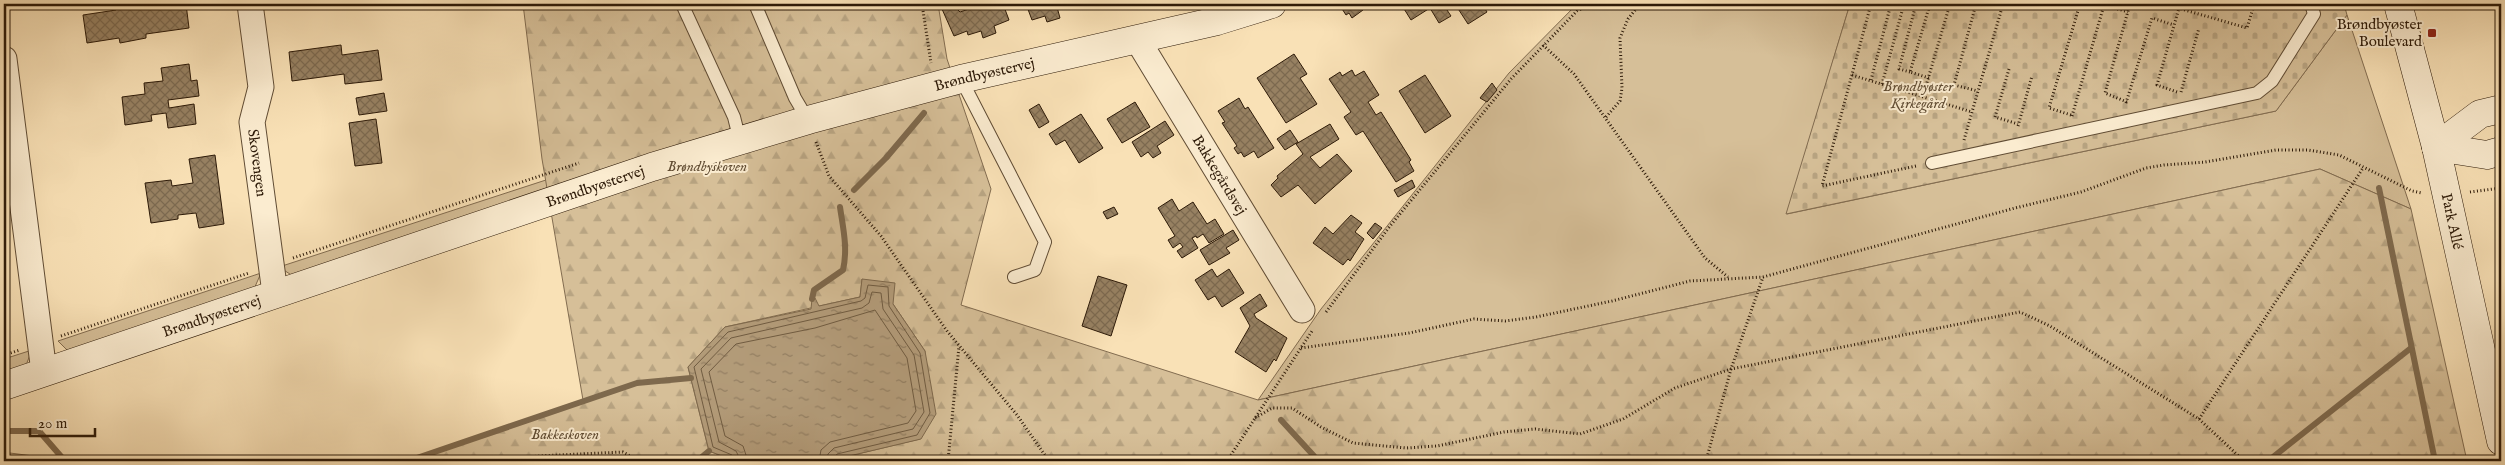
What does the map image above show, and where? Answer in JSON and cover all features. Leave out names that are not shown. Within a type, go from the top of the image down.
[{"type":"street","name":"Skovengen","points":[[250,4],[261,87],[252,122],[275,293]]},
{"type":"street","name":"Brøndbyøstervej","points":[[4,386],[652,167],[808,120],[961,79],[1217,21],[1272,4]]},
{"type":"street","name":"Park Allé","points":[[2398,4],[2436,146],[2501,441]]},
{"type":"street","name":"Bakkegårdsvej","points":[[1137,39],[1314,317]]},
{"type":"street","points":[[4,59],[44,372]]},
{"type":"street","points":[[2436,146],[2480,114],[2501,109]]},
{"type":"street","points":[[2436,146],[2487,155],[2501,151]]},
{"type":"lane","points":[[682,4],[734,117],[740,141]]},
{"type":"lane","points":[[755,4],[795,98],[808,120]]},
{"type":"lane","points":[[1932,163],[2257,93],[2272,81],[2314,14],[2311,4]]},
{"type":"lane","points":[[961,79],[1046,242],[1034,270],[1014,277]]},
{"type":"path","points":[[922,4],[934,86]]},
{"type":"path","points":[[1227,461],[1300,348],[1314,317],[1511,79],[1577,11],[1592,4]]},
{"type":"path","points":[[1606,118],[1620,101],[1622,88],[1620,38],[1628,19],[1640,4]]},
{"type":"path","points":[[1871,4],[1822,186],[1932,163]]},
{"type":"path","points":[[1870,81],[1891,4]]},
{"type":"path","points":[[1882,84],[1904,4]]},
{"type":"path","points":[[1916,4],[1899,69],[1929,78]]},
{"type":"path","points":[[1910,72],[1930,4]]},
{"type":"path","points":[[1924,96],[1950,4]]},
{"type":"path","points":[[1976,4],[1954,84],[1978,91]]},
{"type":"path","points":[[1959,157],[2003,4]]},
{"type":"path","points":[[2072,115],[2049,108],[2080,4]]},
{"type":"path","points":[[2127,102],[2105,93],[2130,4]]},
{"type":"path","points":[[2164,4],[2247,28],[2254,6],[2237,4]]},
{"type":"path","points":[[2067,134],[2104,5],[2128,12]]},
{"type":"path","points":[[2179,8],[2157,85],[2180,92]]},
{"type":"path","points":[[2121,122],[2152,18],[2174,25]]},
{"type":"path","points":[[2176,111],[2199,28]]},
{"type":"path","points":[[1544,45],[1574,74],[1704,258],[1728,277]]},
{"type":"path","points":[[2009,69],[1995,117],[2018,124]]},
{"type":"path","points":[[1852,75],[1972,112]]},
{"type":"path","points":[[2012,146],[2032,76]]},
{"type":"path","points":[[808,120],[829,176],[881,236],[959,346],[1017,414],[1049,461]]},
{"type":"path","points":[[1300,348],[1409,333],[1474,319],[1505,321],[1536,317],[1612,302],[1690,281],[1728,277],[1763,277],[2015,208],[2081,192],[2146,168],[2276,150],[2308,150],[2339,155],[2412,191],[2446,196]]},
{"type":"path","points":[[2199,419],[2363,168]]},
{"type":"path","points":[[1706,461],[1730,369],[1763,277]]},
{"type":"path","points":[[1255,418],[1272,408],[1292,408],[1321,427],[1353,443],[1406,448],[1437,446],[1504,432],[1535,429],[1580,434],[1622,419],[1675,388],[1730,369],[2020,312],[2058,331],[2199,419],[2244,461]]},
{"type":"path","points":[[948,461],[959,346]]},
{"type":"path","points":[[518,461],[537,456],[623,452],[639,461]]},
{"type":"green space","name":"Brøndbyskoven","points":[[523,4],[938,4],[947,59],[991,189],[961,305],[1258,400],[2320,169],[2411,209],[2467,461],[828,461],[920,439],[925,351],[893,304],[862,279],[860,297],[725,327],[688,367],[709,451],[735,461],[408,461],[583,400],[542,159]]},
{"type":"green space","points":[[1577,4],[1850,4],[1787,214],[2276,111],[2347,15],[2411,209],[2320,169],[1258,400],[1321,309],[1509,73]]},
{"type":"green space","name":"Brøndbyøster Kirkegård","points":[[1850,4],[2344,4],[2347,15],[2276,111],[1786,214]]},
{"type":"green space","points":[[727,121],[729,127],[293,276],[279,267]]},
{"type":"green space","points":[[261,273],[254,289],[68,351],[58,341]]},
{"type":"green space","points":[[32,350],[26,365],[4,372],[4,359]]},
{"type":"green space","points":[[10,453],[64,460],[65,461],[10,461]]},
{"type":"water","points":[[862,279],[895,283],[893,304],[925,351],[936,414],[921,439],[828,461],[735,461],[709,451],[688,367],[725,327],[811,309],[812,299],[815,298],[819,306],[860,297]]},
{"type":"building","points":[[115,4],[142,4],[142,6],[186,4],[189,28],[146,34],[146,38],[120,43],[119,38],[87,43],[83,15],[116,10]]},
{"type":"building","points":[[967,4],[1003,4],[1009,20],[994,26],[996,33],[983,38],[981,31],[968,35],[967,31],[954,36],[942,9],[953,5],[960,12],[969,9]]},
{"type":"building","points":[[1026,4],[1067,4],[1057,7],[1060,18],[1047,22],[1045,16],[1032,20]]},
{"type":"building","points":[[1339,4],[1362,4],[1360,5],[1363,10],[1352,18],[1349,13],[1346,15]]},
{"type":"building","points":[[1401,4],[1443,4],[1451,16],[1439,23],[1430,8],[1411,20]]},
{"type":"building","points":[[1455,4],[1482,4],[1487,12],[1468,24]]},
{"type":"building","points":[[341,45],[342,55],[378,50],[382,80],[345,84],[344,74],[292,81],[289,52]]},
{"type":"building","points":[[1294,54],[1307,74],[1300,78],[1317,104],[1286,123],[1257,78]]},
{"type":"building","points":[[189,64],[191,81],[197,80],[199,96],[168,100],[169,108],[194,104],[196,124],[168,128],[166,113],[151,115],[152,121],[125,125],[122,97],[145,94],[144,83],[163,81],[161,68]]},
{"type":"building","points":[[1352,70],[1355,76],[1364,71],[1379,95],[1368,102],[1376,115],[1381,112],[1411,160],[1409,162],[1414,171],[1396,182],[1363,131],[1356,135],[1344,117],[1351,112],[1329,79],[1340,72],[1342,76]]},
{"type":"building","points":[[1425,75],[1451,116],[1425,133],[1399,91]]},
{"type":"building","points":[[1492,83],[1497,90],[1487,102],[1480,98]]},
{"type":"building","points":[[384,93],[387,111],[359,115],[356,98]]},
{"type":"building","points":[[1239,98],[1245,109],[1248,107],[1274,148],[1258,158],[1254,151],[1244,157],[1241,152],[1238,154],[1234,148],[1237,146],[1222,123],[1225,122],[1218,111]]},
{"type":"building","points":[[1135,102],[1150,127],[1122,143],[1107,119]]},
{"type":"building","points":[[1039,104],[1049,122],[1039,128],[1029,110]]},
{"type":"building","points":[[1081,114],[1103,148],[1079,163],[1065,140],[1056,145],[1049,134]]},
{"type":"building","points":[[376,119],[382,163],[355,166],[349,123]]},
{"type":"building","points":[[1165,121],[1174,135],[1157,146],[1161,153],[1153,158],[1148,152],[1141,157],[1132,142]]},
{"type":"building","points":[[1330,124],[1339,139],[1310,157],[1320,168],[1337,154],[1352,171],[1315,204],[1298,185],[1281,197],[1271,185],[1278,178],[1277,176],[1303,154],[1296,144]]},
{"type":"building","points":[[1290,130],[1298,142],[1285,150],[1277,139]]},
{"type":"building","points":[[215,155],[224,224],[199,228],[196,213],[178,215],[178,219],[151,223],[145,183],[171,180],[172,186],[193,183],[189,159]]},
{"type":"building","points":[[1412,180],[1415,187],[1398,197],[1394,190]]},
{"type":"building","points":[[1172,199],[1179,211],[1193,202],[1207,224],[1215,219],[1224,234],[1209,243],[1203,234],[1197,238],[1196,236],[1192,238],[1198,248],[1182,258],[1177,251],[1183,247],[1180,243],[1173,248],[1168,240],[1175,236],[1158,208]]},
{"type":"building","points":[[1114,207],[1118,214],[1107,219],[1103,212]]},
{"type":"building","points":[[1351,215],[1362,223],[1355,232],[1364,239],[1350,261],[1348,259],[1343,265],[1313,243],[1325,227],[1333,234]]},
{"type":"building","points":[[1375,223],[1382,228],[1373,239],[1367,233]]},
{"type":"building","points":[[1233,230],[1239,240],[1226,248],[1230,253],[1209,265],[1200,250]]},
{"type":"building","points":[[1212,269],[1217,277],[1229,269],[1244,293],[1222,307],[1215,296],[1208,300],[1195,280]]},
{"type":"building","points":[[1098,276],[1127,285],[1111,336],[1082,326]]},
{"type":"building","points":[[1260,294],[1267,306],[1254,314],[1256,318],[1287,338],[1276,361],[1274,359],[1266,372],[1235,352],[1250,326],[1240,308]]},
{"type":"waterway","points":[[854,190],[886,158],[924,113]]},
{"type":"waterway","points":[[2379,188],[2435,461]]},
{"type":"waterway","points":[[812,299],[814,290],[843,270],[845,246],[840,207]]},
{"type":"waterway","points":[[2268,461],[2411,348]]},
{"type":"waterway","points":[[408,461],[637,383],[691,378]]},
{"type":"waterway","points":[[1281,420],[1317,461]]},
{"type":"waterway","points":[[4,431],[39,431],[65,461]]},
{"type":"waterway","points":[[697,461],[709,451]]},
{"type":"place","name":"Brøndbyøster Boulevard","points":[[2432,33]]},
{"type":"park label","name":"Bakkeskoven","points":[[565,434]]}]
